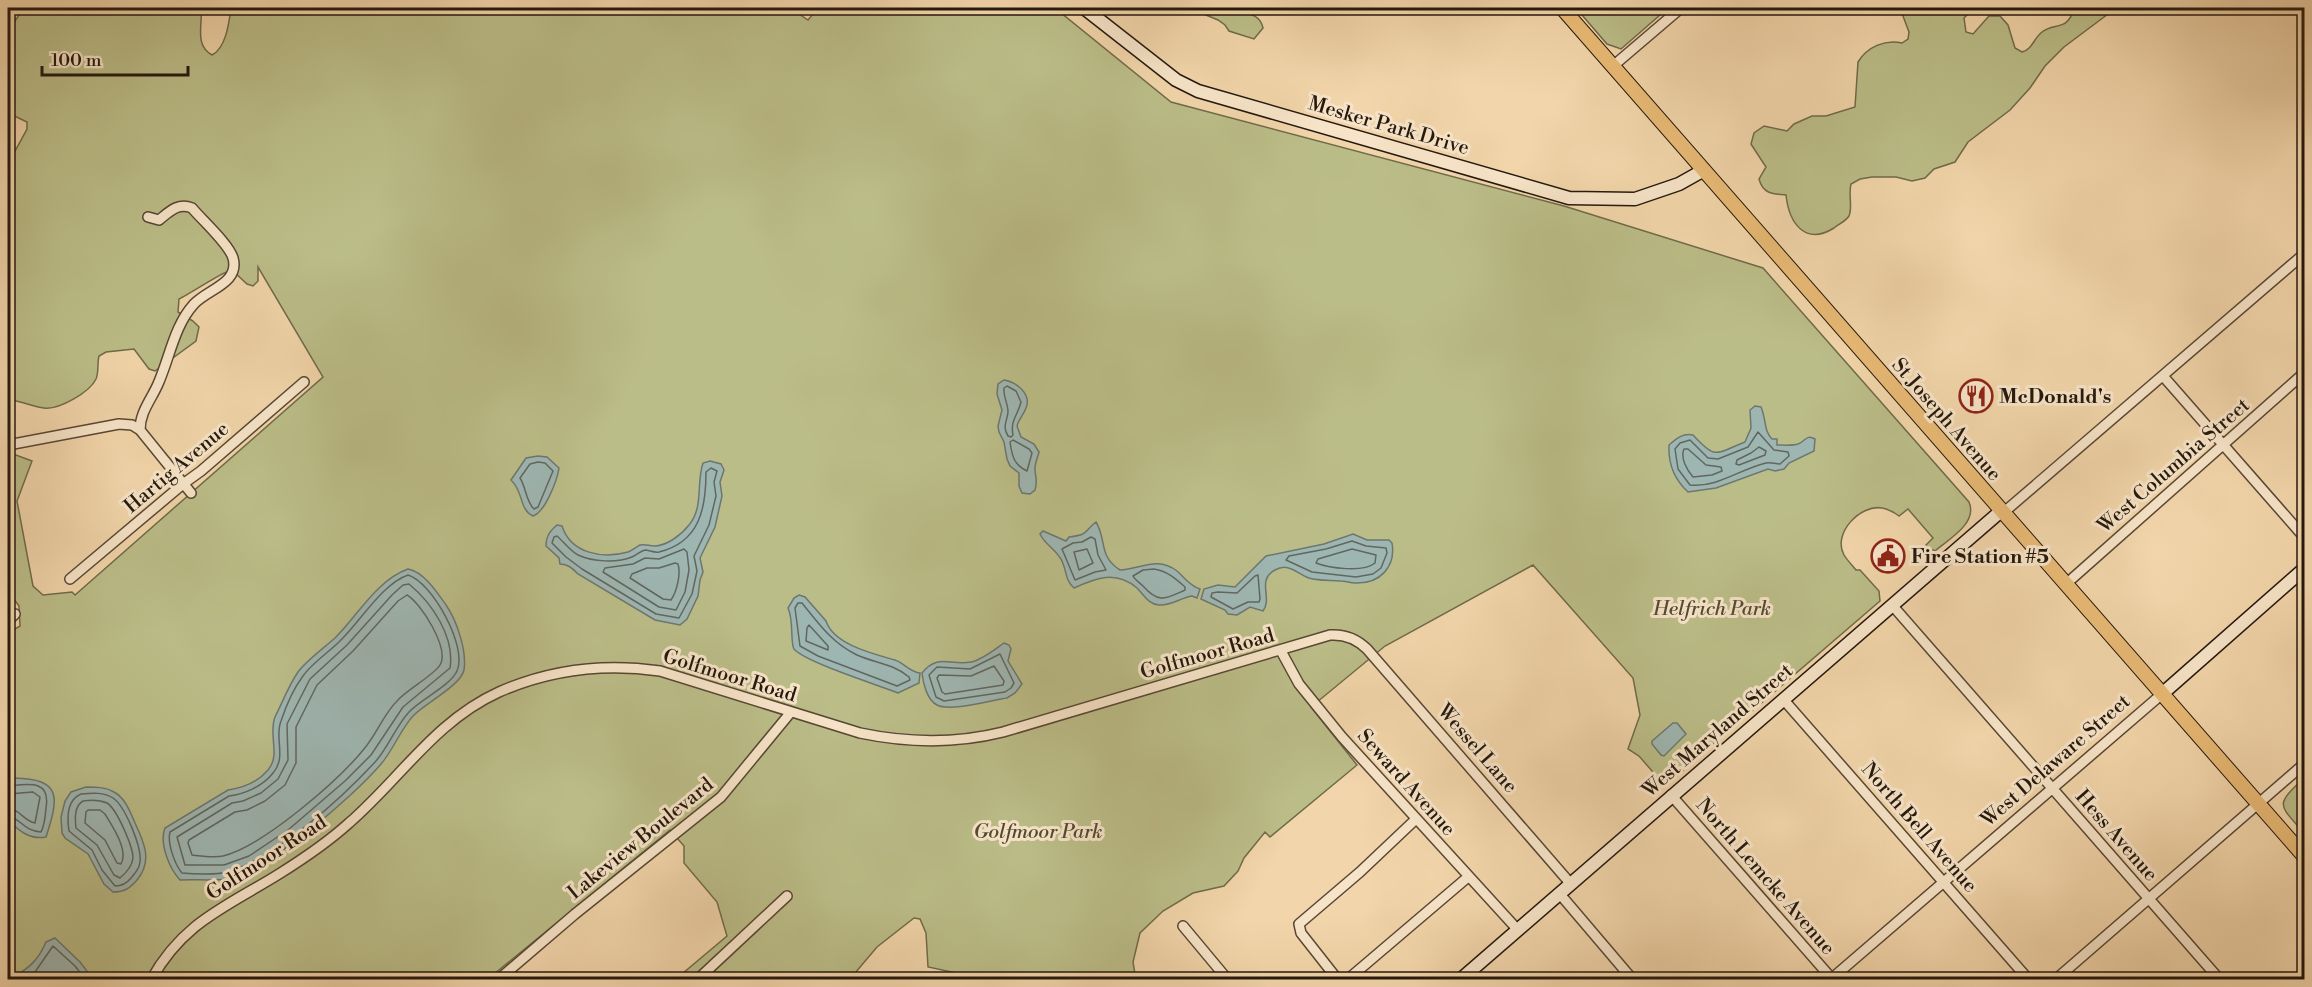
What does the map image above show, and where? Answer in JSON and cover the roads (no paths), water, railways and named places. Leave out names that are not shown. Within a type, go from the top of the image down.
[{"type":"main road","name":"St Joseph Avenue","points":[[1562,8],[2304,856]]},
{"type":"street","name":"Mesker Park Drive","points":[[1084,8],[1176,80],[1198,91],[1569,198],[1635,199],[1679,184],[1704,170]]},
{"type":"street","points":[[1613,66],[1681,8]]},
{"type":"street","points":[[140,430],[142,416],[158,384],[171,345],[186,314],[206,294],[228,280],[234,266],[230,251],[192,208],[177,207],[159,220],[148,217]]},
{"type":"street","name":"West Maryland Street","points":[[1460,980],[1671,795],[2304,254]]},
{"type":"street","name":"West Columbia Street","points":[[2066,585],[2304,373]]},
{"type":"street","points":[[2163,376],[2304,537]]},
{"type":"street","name":"Hartig Avenue","points":[[70,579],[304,382]]},
{"type":"street","points":[[8,445],[119,424],[132,425],[140,430],[191,493]]},
{"type":"street","name":"West Delaware Street","points":[[1831,979],[2053,789],[2304,569]]},
{"type":"street","name":"Hess Avenue","points":[[1892,605],[2220,980]]},
{"type":"street","name":"Golfmoor Road","points":[[151,980],[169,950],[198,922],[303,859],[348,825],[431,738],[461,714],[513,686],[563,671],[598,667],[632,667],[680,675],[860,733],[891,739],[949,741],[1003,732],[1330,635],[1344,635],[1356,640]]},
{"type":"street","name":"Wessel Lane","points":[[1356,640],[1367,649],[1570,883]]},
{"type":"street","name":"Seward Avenue","points":[[1281,651],[1299,684],[1358,755],[1517,929]]},
{"type":"street","name":"North Bell Avenue","points":[[1783,699],[2029,980]]},
{"type":"street","name":"Lakeview Boulevard","points":[[498,980],[575,914],[722,797],[791,712]]},
{"type":"street","points":[[2055,980],[2304,764]]},
{"type":"street","name":"North Lemcke Avenue","points":[[1671,795],[1831,979]]},
{"type":"street","points":[[1338,980],[1301,933],[1299,924],[1360,872],[1416,819]]},
{"type":"street","points":[[1347,980],[1468,877]]},
{"type":"street","points":[[1559,892],[1633,980]]},
{"type":"street","points":[[697,980],[787,896]]},
{"type":"street","points":[[1183,926],[1228,980]]},
{"type":"water","points":[[1004,380],[1018,386],[1027,398],[1026,408],[1017,426],[1021,437],[1034,444],[1039,452],[1035,466],[1036,487],[1030,494],[1022,493],[1019,486],[1019,473],[1010,466],[999,432],[998,426],[1002,410],[997,394],[998,384]]},
{"type":"water","points":[[1755,406],[1761,407],[1769,436],[1777,439],[1777,445],[1796,445],[1810,437],[1815,439],[1814,451],[1789,463],[1784,469],[1775,471],[1768,469],[1716,488],[1688,492],[1673,471],[1669,445],[1686,435],[1693,435],[1707,448],[1716,452],[1745,442],[1751,428],[1750,410]]},
{"type":"water","points":[[547,457],[559,468],[546,502],[542,509],[533,516],[525,510],[518,490],[511,480],[526,458]]},
{"type":"water","points":[[710,461],[721,464],[724,470],[720,482],[722,496],[715,527],[700,558],[703,572],[698,596],[687,619],[680,625],[655,620],[570,567],[560,564],[559,558],[546,546],[549,534],[557,525],[562,526],[566,535],[580,548],[599,554],[618,554],[628,552],[640,545],[659,546],[669,542],[694,518],[697,511],[703,463]]},
{"type":"water","points":[[1096,522],[1106,553],[1113,565],[1120,570],[1149,564],[1163,564],[1177,571],[1190,584],[1200,589],[1197,598],[1192,596],[1168,604],[1155,604],[1129,582],[1114,577],[1090,581],[1074,588],[1060,557],[1040,534],[1043,531],[1066,541],[1069,537],[1083,534]]},
{"type":"water","points":[[1353,534],[1367,540],[1389,540],[1392,543],[1393,552],[1389,566],[1372,581],[1355,583],[1317,580],[1285,567],[1269,574],[1265,584],[1266,606],[1263,611],[1250,607],[1237,615],[1228,614],[1225,610],[1201,599],[1204,589],[1218,585],[1235,587],[1266,556],[1324,544]]},
{"type":"water","points":[[408,569],[430,583],[450,612],[457,628],[463,645],[465,662],[464,670],[457,682],[414,715],[386,758],[368,778],[331,813],[286,848],[263,863],[226,879],[180,880],[166,855],[163,841],[165,828],[228,790],[255,781],[268,770],[274,758],[273,724],[275,717],[298,672],[335,638],[377,590],[397,574]]},
{"type":"water","points":[[799,595],[805,597],[837,636],[856,647],[895,660],[920,673],[919,683],[898,693],[826,667],[794,649],[788,608],[794,598]]},
{"type":"water","points":[[1004,643],[1011,649],[1008,661],[1022,684],[1015,693],[1007,698],[971,705],[943,707],[934,703],[928,695],[922,673],[928,667],[939,662],[975,661]]},
{"type":"water","points":[[1673,723],[1677,723],[1686,734],[1664,756],[1652,744],[1652,741]]},
{"type":"water","points":[[14,778],[41,782],[53,793],[53,811],[46,837],[40,838],[25,834],[8,820],[8,782]]},
{"type":"water","points":[[86,787],[104,788],[118,795],[127,805],[141,837],[146,859],[145,866],[137,880],[124,890],[113,892],[104,884],[88,854],[65,838],[62,833],[61,817],[65,801],[71,792]]},
{"type":"water","points":[[55,938],[80,962],[93,979],[10,979],[32,964],[46,942]]},
{"type":"place","name":"McDonald's","points":[[1976,396]]},
{"type":"place","name":"Fire Station #5","points":[[1888,556]]},
{"type":"park label","name":"Helfrich Park","points":[[1712,608]]},
{"type":"park label","name":"Golfmoor Park","points":[[1038,831]]}]
